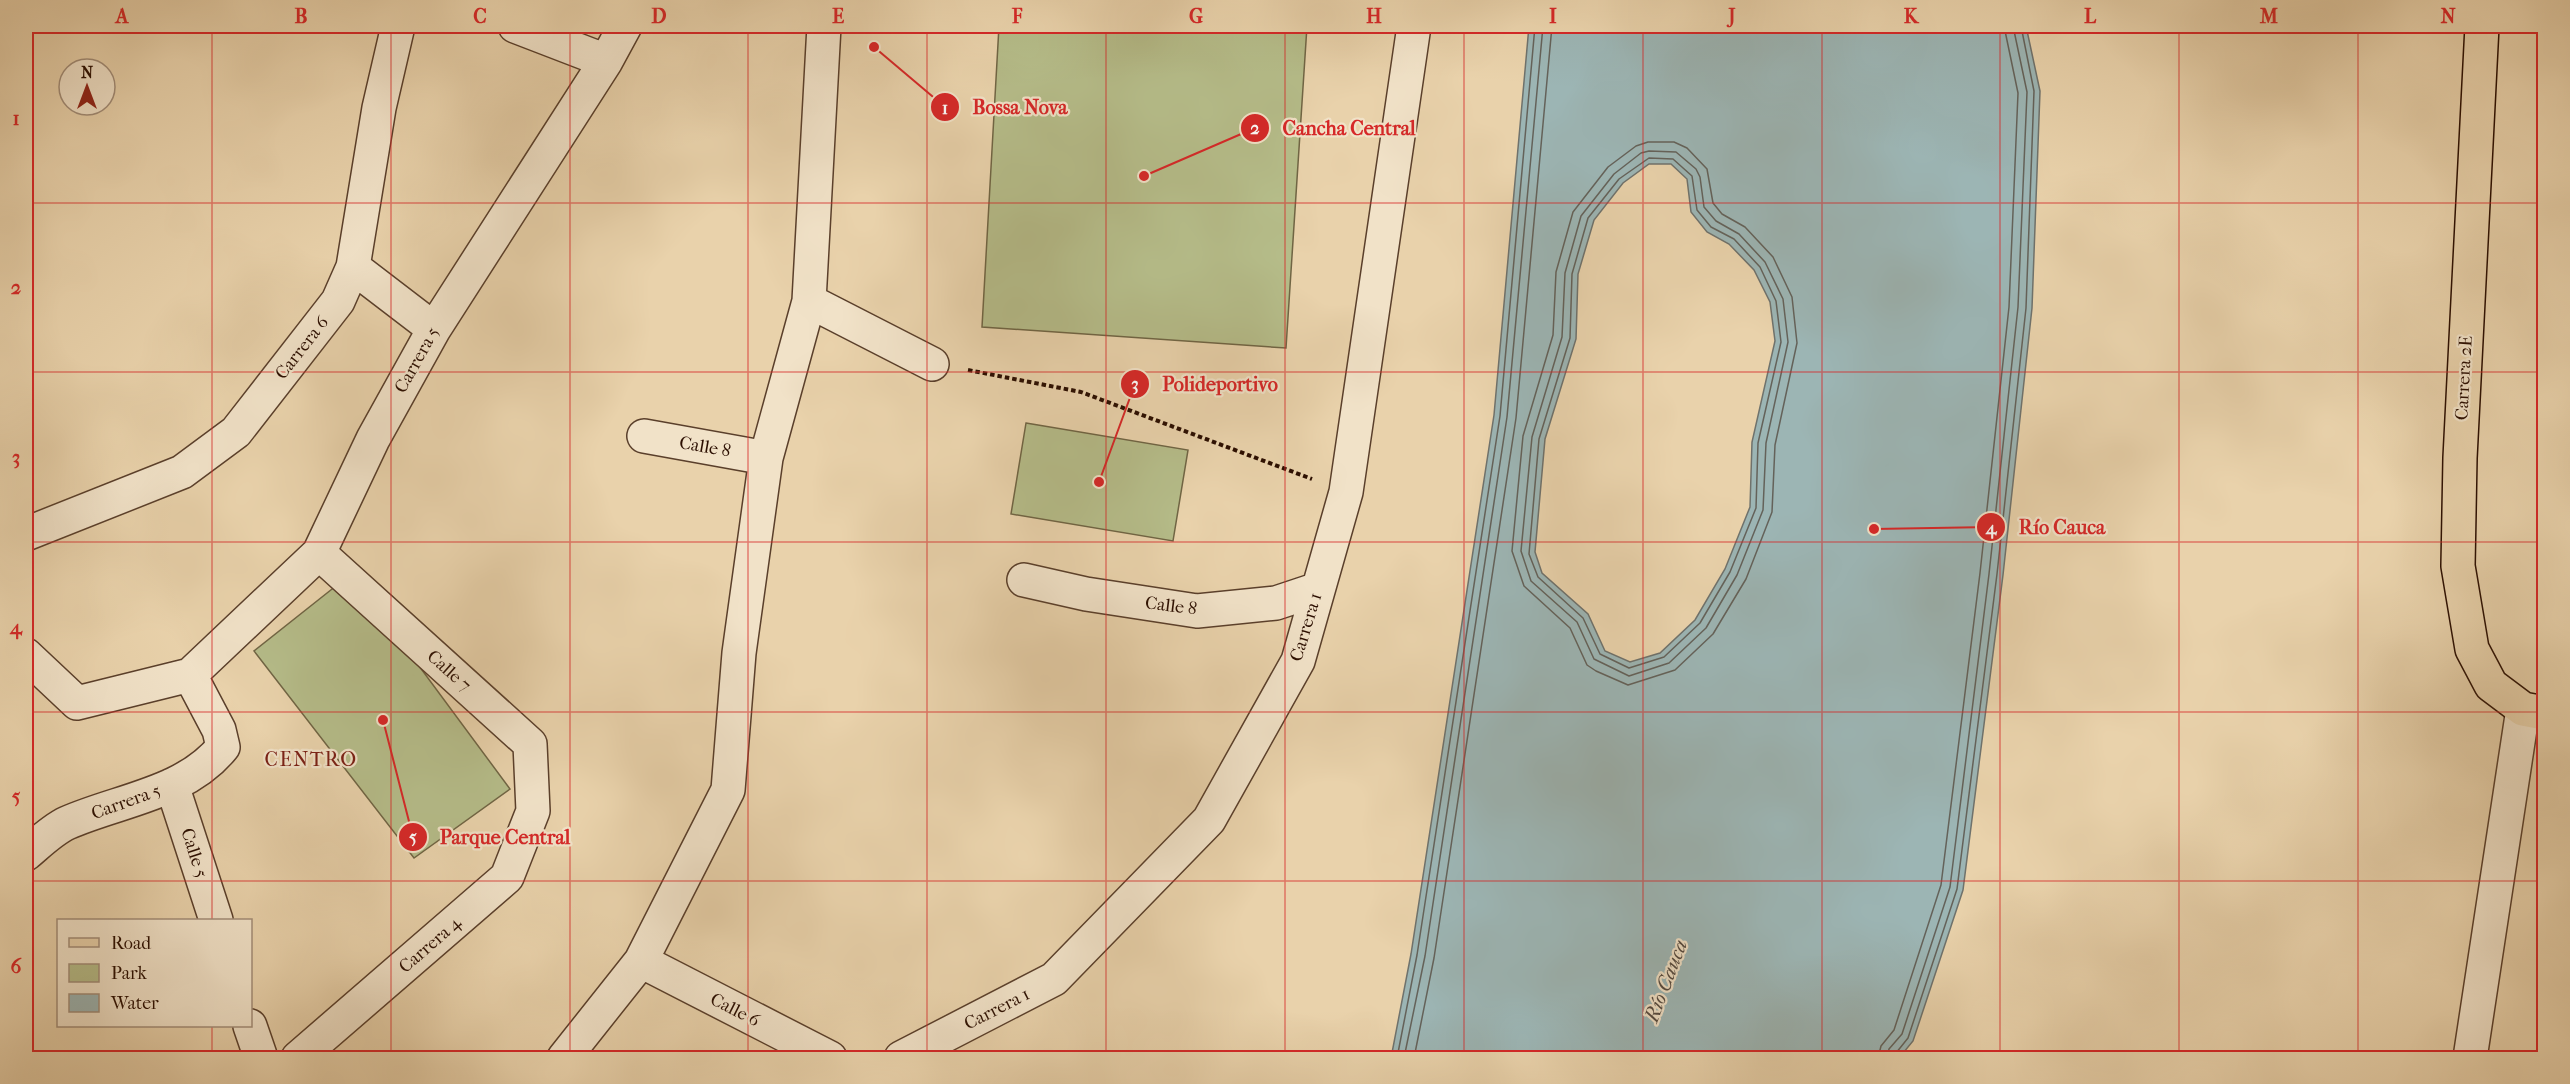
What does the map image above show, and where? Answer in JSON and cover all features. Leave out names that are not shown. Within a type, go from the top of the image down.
[{"type":"main road","name":"Carrera 2E","points":[[2482,26],[2460,458],[2458,566],[2472,649],[2491,685],[2534,711]]},
{"type":"street","name":"Carrera 6","points":[[26,534],[182,472],[236,432],[338,301],[353,267],[379,108],[398,26]]},
{"type":"street","points":[[515,26],[606,61]]},
{"type":"street","name":"Carrera 5","points":[[26,854],[65,824],[172,785],[213,759],[223,747],[219,730],[190,675],[319,553],[373,439],[434,329],[606,61],[625,26]]},
{"type":"street","points":[[564,1059],[641,961],[728,790],[739,653],[766,458],[809,301],[824,26]]},
{"type":"street","name":"Carrera 1","points":[[901,1059],[1054,979],[1209,820],[1298,661],[1346,492],[1414,26]]},
{"type":"street","points":[[353,267],[434,329]]},
{"type":"street","points":[[809,301],[932,364]]},
{"type":"street","name":"Calle 8","points":[[644,436],[766,458]]},
{"type":"street","name":"Calle 7","points":[[319,553],[530,744],[533,812]]},
{"type":"street","name":"Calle 8","points":[[1024,580],[1086,594],[1197,611],[1276,603],[1318,589]]},
{"type":"street","points":[[26,655],[77,704],[190,675]]},
{"type":"street","points":[[2470,1059],[2534,711]]},
{"type":"street","name":"Calle 5","points":[[172,785],[215,919]]},
{"type":"street","name":"Carrera 4","points":[[298,1059],[507,878],[533,812]]},
{"type":"street","name":"Calle 6","points":[[641,961],[830,1059]]},
{"type":"street","points":[[250,1027],[261,1059]]},
{"type":"path","points":[[932,364],[1081,392],[1346,492]]},
{"type":"green space","points":[[999,26],[1307,26],[1286,348],[982,327]]},
{"type":"green space","points":[[1026,423],[1188,450],[1173,541],[1011,514]]},
{"type":"green space","points":[[351,574],[510,789],[414,858],[254,651]]},
{"type":"water","name":"Río Cauca","points":[[1529,26],[2026,26],[2040,91],[2032,308],[2003,575],[1963,890],[1913,1041],[1899,1058],[1391,1058],[1411,954],[1494,415]],"holes":[[[1649,164],[1671,164],[1687,179],[1691,212],[1707,232],[1729,244],[1754,270],[1770,302],[1775,341],[1752,442],[1750,507],[1725,569],[1695,620],[1660,653],[1630,662],[1605,651],[1588,614],[1542,573],[1535,552],[1545,439],[1576,339],[1578,274],[1594,220],[1623,183]]]},
{"type":"place","name":"Bossa Nova","points":[[874,47]]},
{"type":"place","name":"Cancha Central","points":[[1144,176]]},
{"type":"place","name":"Polideportivo","points":[[1099,482]]},
{"type":"place","name":"Río Cauca","points":[[1874,529]]},
{"type":"place","name":"Parque Central","points":[[383,720]]},
{"type":"district","name":"CENTRO","points":[[311,759]]}]
